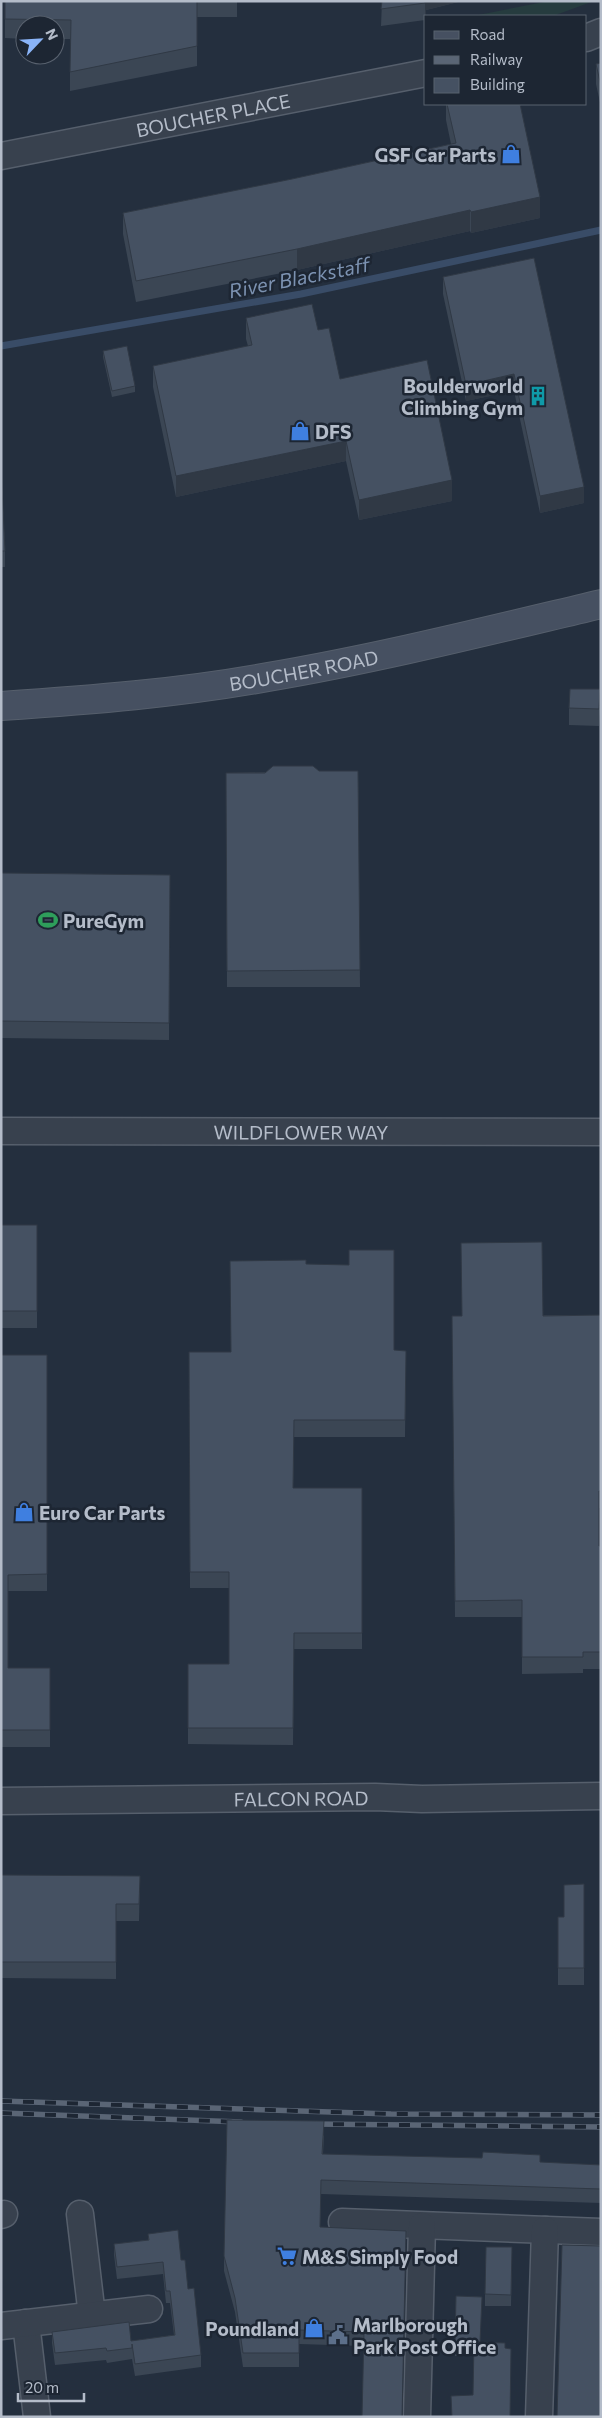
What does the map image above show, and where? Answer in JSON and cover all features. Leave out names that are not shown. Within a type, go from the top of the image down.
[{"type":"street","points":[[587,38],[601,32]]},
{"type":"street","name":"BOUCHER PLACE","points":[[1,156],[424,73]]},
{"type":"street","name":"BOUCHER ROAD","points":[[1,706],[180,690],[268,677],[470,635],[601,604]]},
{"type":"street","name":"WILDFLOWER WAY","points":[[1,1131],[601,1132]]},
{"type":"street","name":"FALCON ROAD","points":[[1,1801],[375,1798],[422,1800],[601,1796]]},
{"type":"street","points":[[80,2214],[92,2316]]},
{"type":"street","points":[[342,2222],[601,2232]]},
{"type":"street","points":[[417,2417],[422,2226]]},
{"type":"street","points":[[539,2417],[545,2230]]},
{"type":"street","points":[[37,2417],[14,2325],[149,2309]]},
{"type":"green space","points":[[549,1],[594,1],[556,15],[478,15]]},
{"type":"building","points":[[5,1],[197,1],[197,46],[70,72],[71,20],[65,20],[65,15],[15,15],[15,19],[5,19]]},
{"type":"building","points":[[382,1],[425,1],[425,3],[381,9]]},
{"type":"building","points":[[601,63],[601,86],[596,64]]},
{"type":"building","points":[[447,105],[520,105],[540,197],[471,212],[470,210],[297,249],[136,281],[123,213],[456,143]]},
{"type":"building","name":"Boulderworld Climbing Gym","points":[[534,258],[584,487],[540,496],[514,374],[466,385],[443,277]]},
{"type":"building","name":"DFS","points":[[312,304],[318,330],[329,328],[340,379],[427,360],[452,480],[359,500],[346,441],[176,476],[153,366],[252,345],[246,318]]},
{"type":"building","points":[[127,346],[135,386],[112,391],[103,351]]},
{"type":"building","points":[[1,465],[5,551],[1,551]]},
{"type":"building","points":[[570,689],[600,689],[599,709],[569,708]]},
{"type":"building","points":[[273,766],[313,766],[319,771],[358,771],[360,970],[227,971],[226,773],[265,773]]},
{"type":"building","points":[[1,873],[170,875],[169,1023],[1,1021]]},
{"type":"building","points":[[600,1149],[601,1149],[601,1315]]},
{"type":"building","points":[[1,1225],[37,1225],[37,1311],[1,1311]]},
{"type":"building","points":[[542,1242],[543,1316],[601,1315],[601,1491],[599,1491],[599,1546],[601,1546],[601,1652],[583,1652],[583,1657],[522,1657],[522,1600],[455,1601],[452,1316],[462,1316],[461,1243]]},
{"type":"building","points":[[349,1250],[394,1250],[394,1350],[406,1351],[405,1420],[294,1420],[293,1488],[362,1488],[362,1633],[294,1633],[293,1728],[188,1728],[188,1664],[229,1664],[229,1572],[190,1572],[189,1352],[231,1352],[230,1261],[306,1260],[306,1264],[349,1265]]},
{"type":"building","points":[[1,1355],[47,1355],[47,1574],[8,1575],[8,1668],[50,1668],[50,1730],[1,1730]]},
{"type":"building","points":[[1,1875],[140,1876],[139,1904],[116,1904],[116,1962],[1,1962]]},
{"type":"building","points":[[584,1884],[584,1968],[558,1968],[558,1917],[564,1917],[564,1885]]},
{"type":"building","points":[[227,2120],[324,2121],[322,2154],[482,2158],[483,2152],[540,2155],[540,2162],[601,2165],[601,2189],[321,2180],[320,2227],[406,2231],[402,2417],[362,2417],[364,2332],[299,2330],[299,2353],[243,2353],[235,2298],[224,2256]]},
{"type":"building","points":[[178,2230],[181,2260],[185,2260],[188,2289],[194,2288],[201,2355],[135,2364],[132,2344],[132,2348],[107,2351],[106,2348],[55,2353],[52,2332],[129,2322],[131,2341],[175,2335],[170,2291],[166,2291],[163,2262],[117,2267],[114,2244],[149,2240],[148,2234]]},
{"type":"building","points":[[562,2245],[601,2246],[601,2417],[557,2417]]},
{"type":"building","points":[[486,2247],[512,2247],[511,2295],[485,2294]]},
{"type":"building","points":[[456,2296],[482,2297],[480,2342],[474,2342],[474,2344],[455,2344]]},
{"type":"building","points":[[474,2342],[505,2343],[505,2348],[511,2349],[510,2417],[452,2417],[451,2396],[473,2395]]},
{"type":"waterway","name":"River Blackstaff","points":[[1,346],[301,294],[601,230]]},
{"type":"railway","points":[[1,2101],[391,2114],[601,2115]]},
{"type":"railway","points":[[1,2113],[241,2122]]},
{"type":"railway","points":[[311,2124],[601,2127]]},
{"type":"place","name":"GSF Car Parts","points":[[511,154]]},
{"type":"place","name":"Boulderworld Climbing Gym","points":[[538,396]]},
{"type":"place","name":"DFS","points":[[300,431]]},
{"type":"place","name":"PureGym","points":[[48,920]]},
{"type":"place","name":"Euro Car Parts","points":[[24,1512]]},
{"type":"place","name":"M&S Simply Food","points":[[287,2256]]},
{"type":"place","name":"Poundland","points":[[314,2328]]},
{"type":"place","name":"Marlborough Park Post Office","points":[[338,2335]]}]
